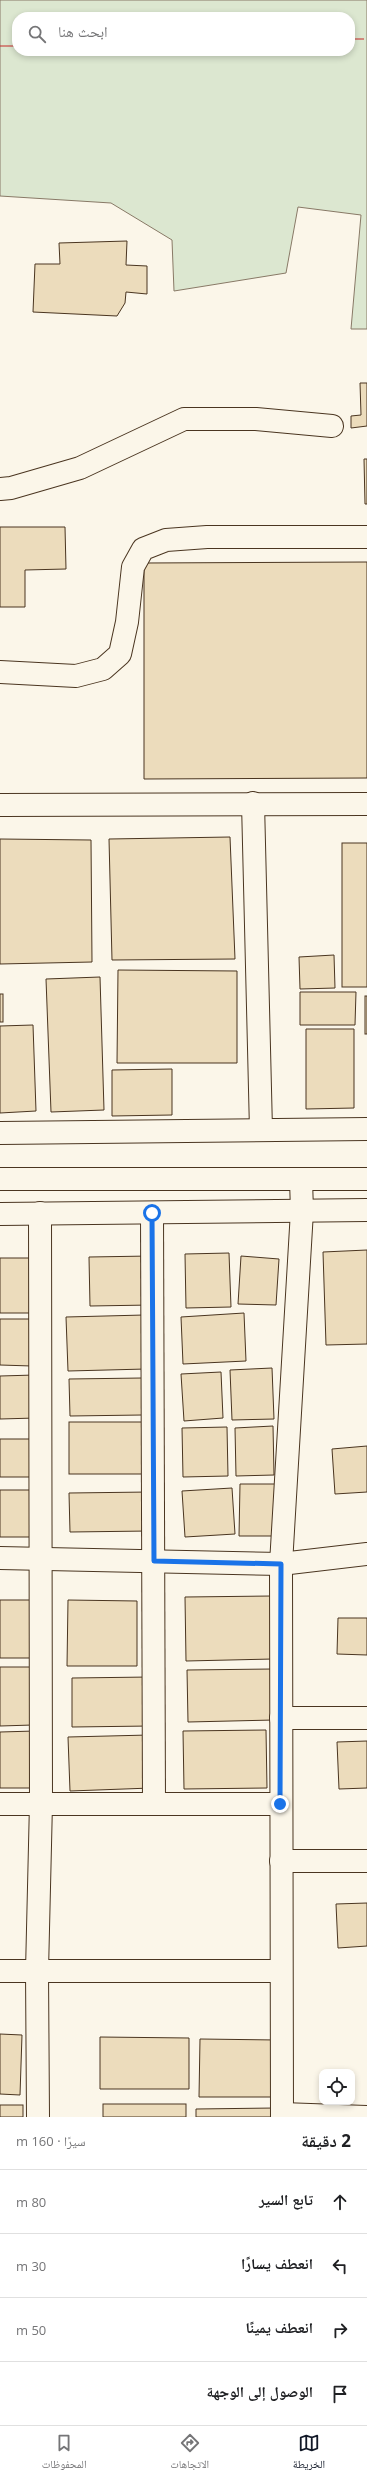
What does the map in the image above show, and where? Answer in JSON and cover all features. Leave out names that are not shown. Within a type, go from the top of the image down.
[{"type":"street","points":[[0,489],[11,488],[80,468],[184,419],[256,419],[332,426]]},
{"type":"street","points":[[0,672],[76,676],[103,669],[120,654],[127,622],[132,567],[143,549],[166,540],[207,537],[367,537]]},
{"type":"street","points":[[253,803],[261,1130]]},
{"type":"street","points":[[0,805],[253,803],[367,804]]},
{"type":"street","points":[[0,1133],[367,1129]]},
{"type":"street","points":[[0,1178],[367,1179]]},
{"type":"street","points":[[301,1180],[302,1211],[281,1564],[280,1804],[282,2116],[367,2117]]},
{"type":"street","points":[[0,1214],[367,1210]]},
{"type":"street","points":[[38,2117],[37,1971],[40,1803],[40,1213]]},
{"type":"street","points":[[152,1213],[154,1804]]},
{"type":"street","points":[[0,1558],[281,1564],[367,1554]]},
{"type":"street","points":[[281,1718],[367,1718]]},
{"type":"street","points":[[0,1804],[280,1804]]},
{"type":"street","points":[[281,1861],[367,1861]]},
{"type":"street","points":[[0,1971],[281,1971]]},
{"type":"green space","points":[[0,0],[367,0],[367,329],[351,329],[361,215],[298,207],[286,273],[174,291],[172,240],[111,203],[0,196]]},
{"type":"building","points":[[127,241],[126,265],[147,266],[147,294],[126,292],[125,303],[117,316],[33,312],[35,264],[60,264],[59,243]]},
{"type":"building","points":[[360,383],[367,383],[367,426],[351,428],[351,416],[361,415]]},
{"type":"building","points":[[364,459],[367,459],[367,504],[365,504]]},
{"type":"building","points":[[0,527],[65,527],[66,569],[25,570],[25,607],[0,607]]},
{"type":"building","points":[[367,562],[367,778],[144,779],[144,563]]},
{"type":"building","points":[[230,837],[235,959],[112,960],[109,839]]},
{"type":"building","points":[[0,839],[91,840],[92,962],[0,964]]},
{"type":"building","points":[[342,843],[367,843],[367,987],[342,987]]},
{"type":"building","points":[[334,955],[335,988],[300,989],[299,957]]},
{"type":"building","points":[[118,970],[237,971],[237,1063],[117,1063]]},
{"type":"building","points":[[100,977],[104,1110],[51,1112],[46,979]]},
{"type":"building","points":[[300,992],[356,992],[355,1025],[300,1025]]},
{"type":"building","points":[[0,994],[3,994],[3,1022],[0,1022]]},
{"type":"building","points":[[365,996],[367,996],[367,1034],[365,1034]]},
{"type":"building","points":[[33,1025],[36,1111],[0,1113],[0,1026]]},
{"type":"building","points":[[306,1029],[354,1029],[354,1108],[306,1109]]},
{"type":"building","points":[[172,1069],[172,1115],[112,1116],[112,1070]]},
{"type":"building","points":[[367,1250],[367,1344],[326,1345],[323,1252]]},
{"type":"building","points":[[229,1253],[231,1307],[186,1308],[185,1254]]},
{"type":"building","points":[[150,1256],[151,1305],[90,1306],[89,1257]]},
{"type":"building","points":[[241,1256],[279,1259],[276,1305],[238,1304]]},
{"type":"building","points":[[0,1258],[36,1258],[35,1313],[0,1313]]},
{"type":"building","points":[[244,1313],[246,1361],[183,1364],[181,1317]]},
{"type":"building","points":[[144,1315],[146,1369],[68,1371],[66,1317]]},
{"type":"building","points":[[0,1319],[33,1319],[32,1366],[0,1365]]},
{"type":"building","points":[[272,1368],[274,1419],[232,1420],[230,1370]]},
{"type":"building","points":[[221,1372],[223,1418],[184,1421],[181,1374]]},
{"type":"building","points":[[35,1375],[36,1418],[0,1419],[0,1376]]},
{"type":"building","points":[[142,1378],[142,1415],[70,1416],[69,1379]]},
{"type":"building","points":[[69,1422],[145,1422],[145,1474],[69,1474]]},
{"type":"building","points":[[273,1426],[274,1475],[236,1476],[235,1428]]},
{"type":"building","points":[[227,1427],[228,1476],[183,1477],[182,1428]]},
{"type":"building","points":[[0,1439],[35,1439],[35,1477],[0,1477]]},
{"type":"building","points":[[367,1446],[367,1492],[335,1494],[332,1449]]},
{"type":"building","points":[[240,1484],[276,1484],[276,1536],[239,1536]]},
{"type":"building","points":[[232,1488],[235,1534],[185,1537],[182,1491]]},
{"type":"building","points":[[0,1490],[31,1490],[31,1537],[0,1537]]},
{"type":"building","points":[[149,1492],[149,1531],[70,1532],[69,1493]]},
{"type":"building","points":[[272,1596],[273,1659],[186,1661],[185,1597]]},
{"type":"building","points":[[0,1600],[34,1600],[34,1658],[0,1658]]},
{"type":"building","points":[[68,1600],[137,1601],[137,1666],[67,1666]]},
{"type":"building","points":[[338,1618],[367,1618],[367,1655],[337,1654]]},
{"type":"building","points":[[0,1667],[32,1667],[33,1725],[0,1726]]},
{"type":"building","points":[[273,1669],[274,1720],[188,1722],[187,1670]]},
{"type":"building","points":[[150,1677],[150,1726],[72,1727],[72,1678]]},
{"type":"building","points":[[266,1730],[267,1788],[184,1789],[183,1731]]},
{"type":"building","points":[[35,1731],[35,1788],[0,1788],[0,1732]]},
{"type":"building","points":[[149,1735],[151,1788],[70,1791],[68,1737]]},
{"type":"building","points":[[367,1741],[367,1788],[339,1789],[337,1742]]},
{"type":"building","points":[[367,1903],[367,1946],[338,1948],[336,1904]]},
{"type":"building","points":[[0,2034],[22,2035],[20,2095],[0,2094]]},
{"type":"building","points":[[100,2037],[189,2038],[189,2089],[100,2089]]},
{"type":"building","points":[[200,2039],[277,2040],[277,2097],[199,2097]]},
{"type":"building","points":[[103,2104],[186,2104],[186,2117],[103,2117]]},
{"type":"building","points":[[0,2105],[23,2105],[23,2117],[0,2117]]},
{"type":"building","points":[[275,2108],[275,2117],[196,2117],[196,2109]]},
{"type":"power","points":[[355,39],[367,39]]},
{"type":"power","points":[[0,46],[12,46]]},
{"type":"route","points":[[152,1213],[154,1561],[281,1564],[280,1804]]}]
